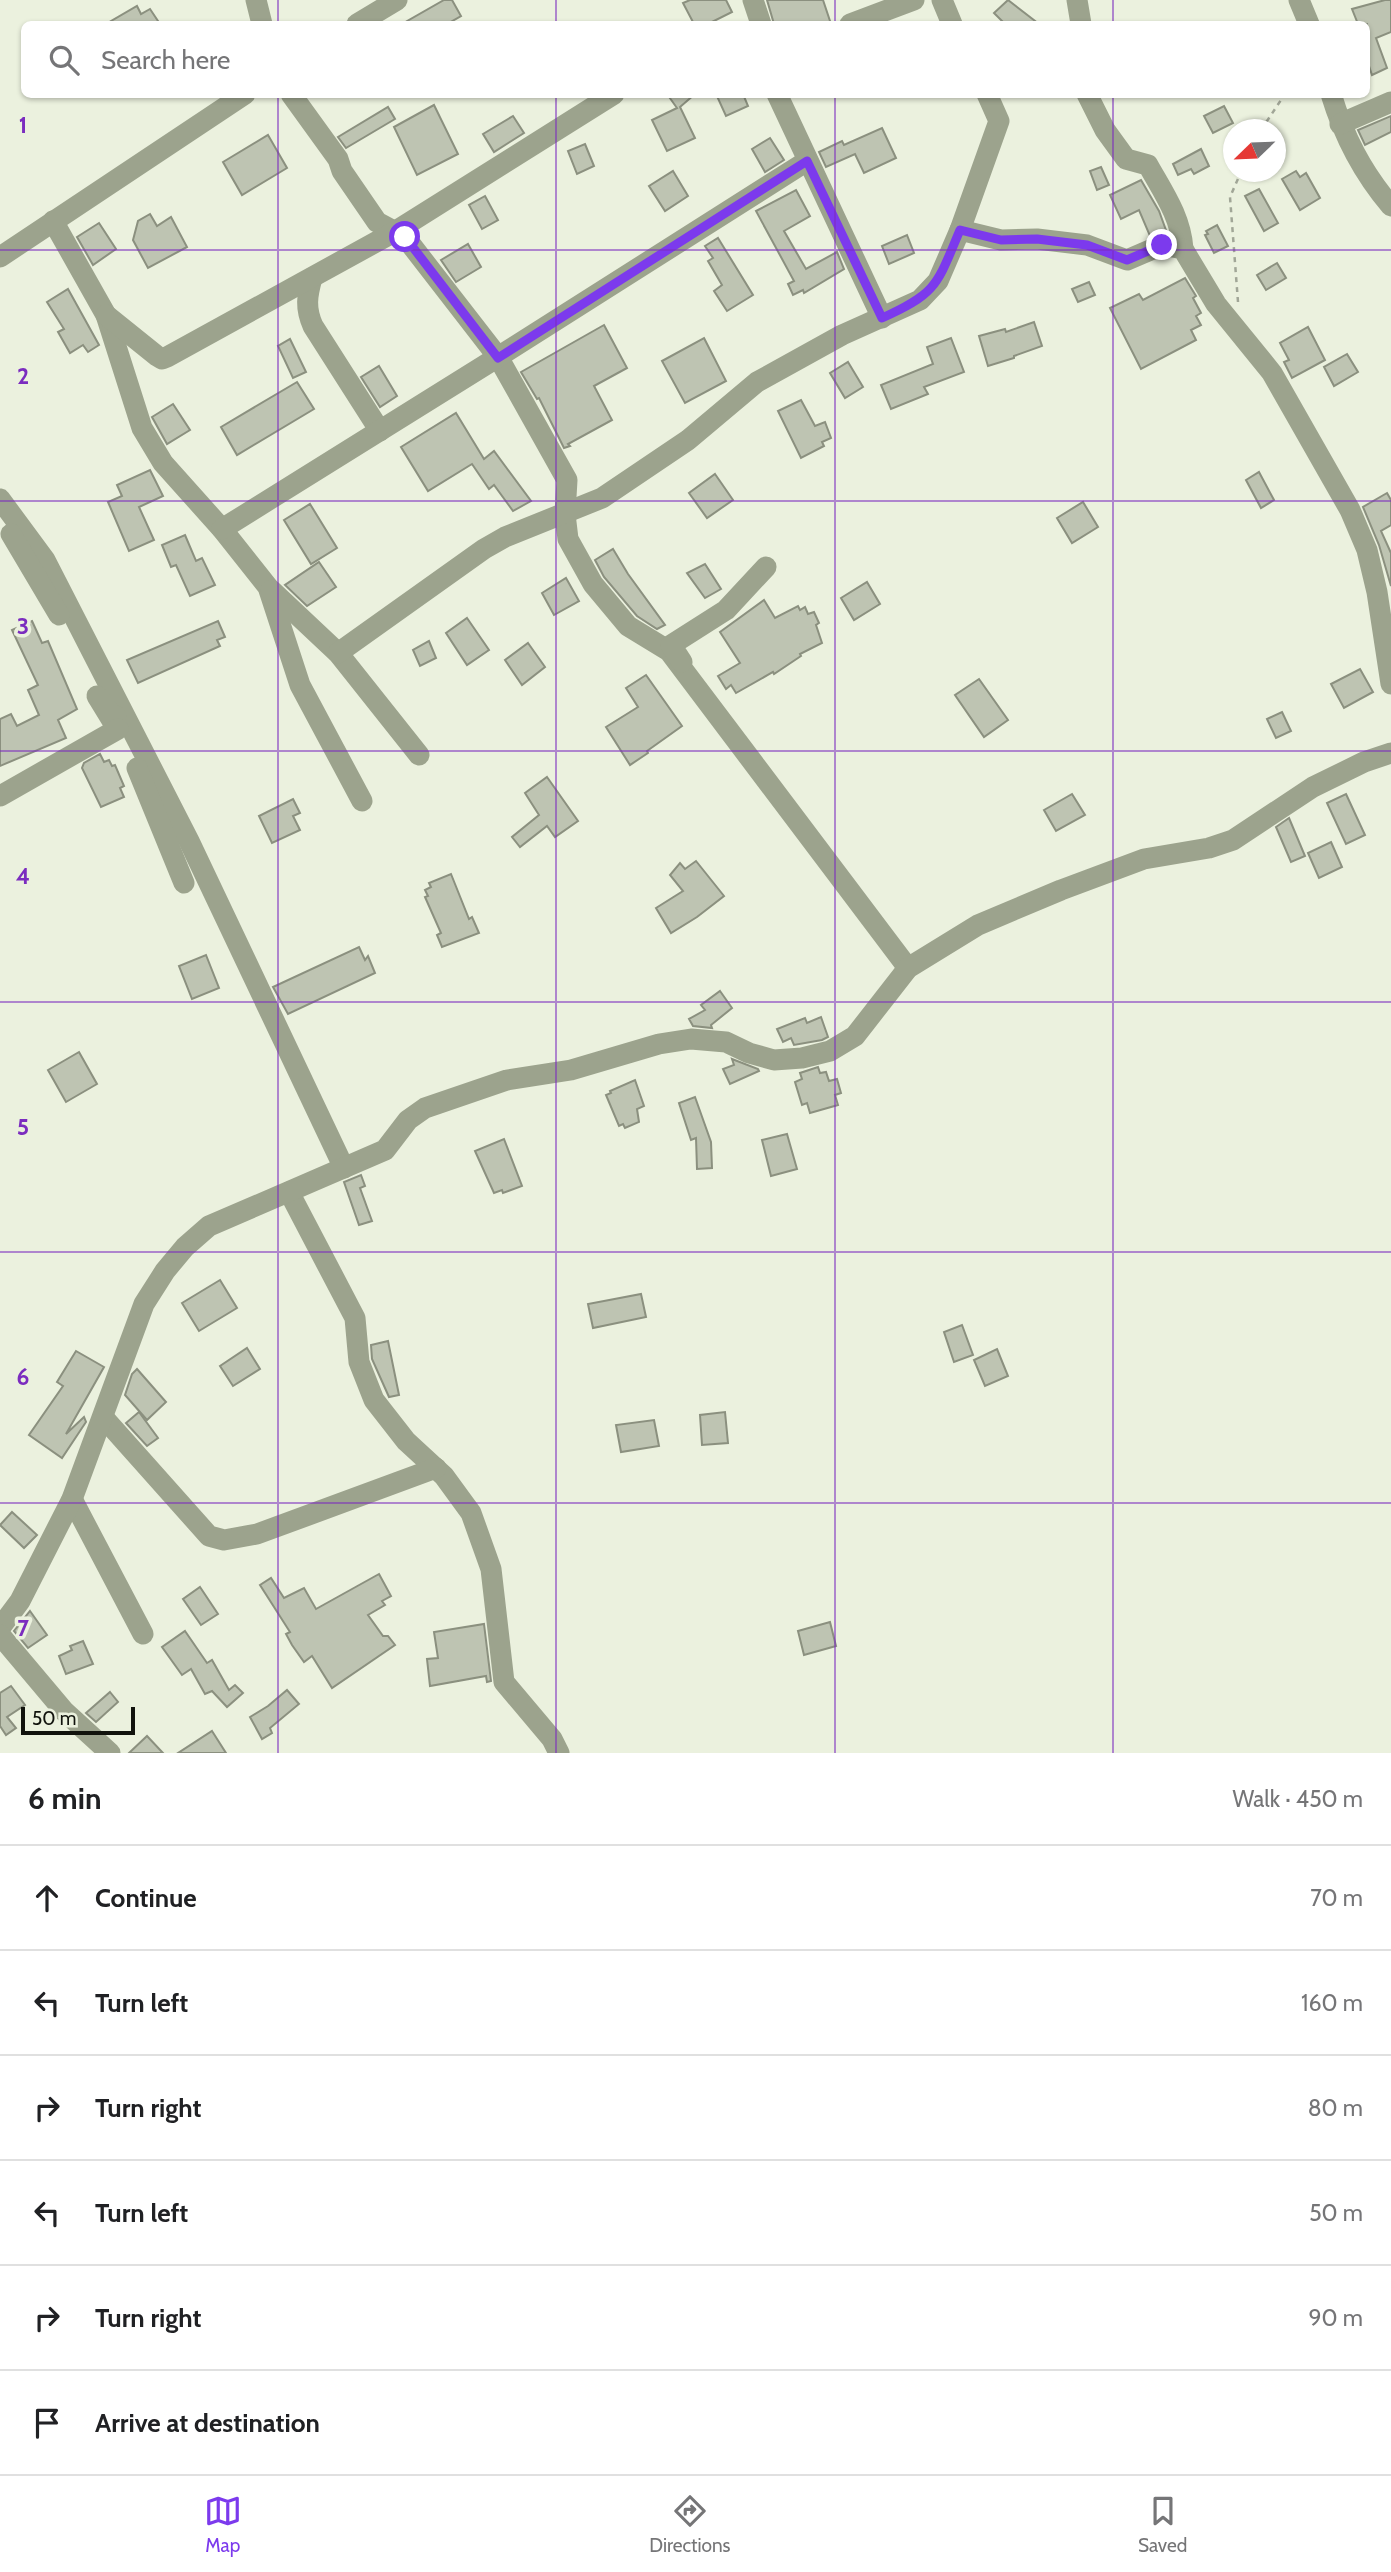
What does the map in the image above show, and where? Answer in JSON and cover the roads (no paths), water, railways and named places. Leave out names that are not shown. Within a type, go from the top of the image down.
[{"type":"street","points":[[256,0],[261,21]]},
{"type":"street","points":[[362,21],[397,0]]},
{"type":"street","points":[[858,21],[914,0]]},
{"type":"street","points":[[942,0],[952,21]]},
{"type":"street","points":[[1077,0],[1080,21]]},
{"type":"street","points":[[1299,0],[1308,21]]},
{"type":"street","points":[[0,257],[239,98]]},
{"type":"street","points":[[294,98],[338,159],[342,171],[377,222],[405,237],[498,358],[567,480],[565,514],[568,539],[593,584],[628,626],[668,651],[908,968]]},
{"type":"street","points":[[106,315],[162,359],[396,231],[608,98]]},
{"type":"street","points":[[778,98],[882,318]]},
{"type":"street","points":[[338,653],[484,549],[505,537],[602,498],[643,472],[688,440],[757,382],[842,335],[920,300],[938,281],[960,230],[999,121],[989,98]]},
{"type":"street","points":[[1089,98],[1105,130],[1126,159],[1148,164],[1176,215],[1182,230],[1184,249],[1216,304],[1272,373],[1350,510],[1367,550],[1377,593],[1391,684]]},
{"type":"street","points":[[1332,98],[1340,124],[1358,162],[1391,206]]},
{"type":"street","points":[[1340,124],[1391,102]]},
{"type":"street","points":[[222,529],[498,358],[807,161]]},
{"type":"street","points":[[53,221],[106,315],[142,428],[163,463],[222,529],[268,587],[338,653],[419,755]]},
{"type":"street","points":[[960,230],[1001,240],[1037,239],[1087,245],[1127,260],[1162,245],[1184,249]]},
{"type":"street","points":[[312,278],[306,311],[380,431]]},
{"type":"street","points":[[0,499],[45,560],[120,721],[184,883]]},
{"type":"street","points":[[0,514],[82,652],[97,696],[120,721],[189,841],[344,1168]]},
{"type":"street","points":[[709,705],[671,645],[726,610],[766,567]]},
{"type":"street","points":[[268,587],[300,685],[362,801]]},
{"type":"street","points":[[0,796],[120,721]]},
{"type":"street","points":[[1364,762],[1391,736]]},
{"type":"street","points":[[4,1612],[72,1499],[144,1304],[185,1247],[209,1226],[385,1150],[408,1120],[425,1108],[507,1080],[570,1070],[659,1044],[691,1039],[726,1042],[749,1053],[774,1060],[802,1058],[830,1051],[855,1037],[908,968],[978,925],[1144,859],[1209,848],[1233,840],[1313,787],[1364,762],[1391,753]]},
{"type":"street","points":[[289,1192],[355,1318],[359,1362],[374,1400],[406,1441],[436,1468],[471,1513],[491,1569],[504,1682],[552,1739],[559,1753]]},
{"type":"street","points":[[103,1417],[209,1536],[224,1541],[257,1534],[436,1468]]},
{"type":"street","points":[[72,1499],[143,1634]]},
{"type":"street","points":[[0,1634],[64,1711],[110,1753]]}]
